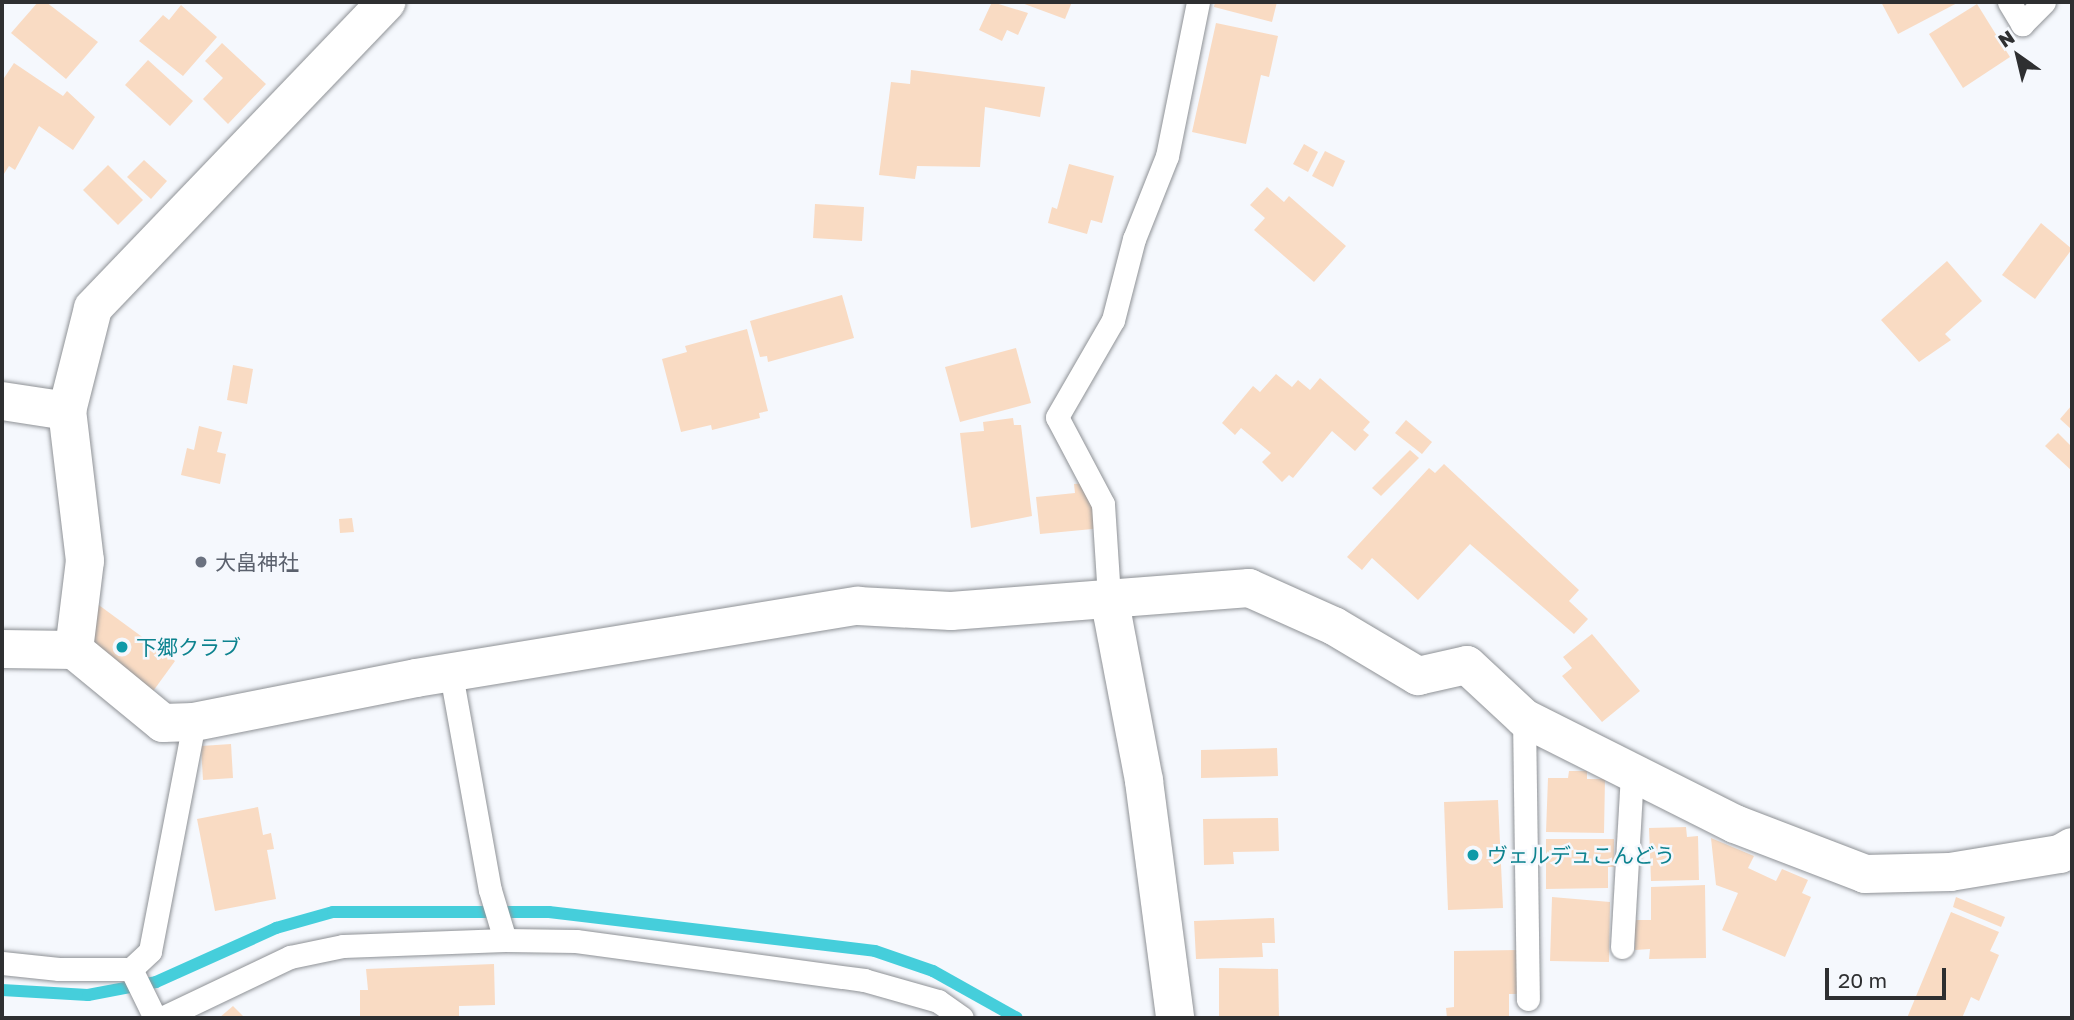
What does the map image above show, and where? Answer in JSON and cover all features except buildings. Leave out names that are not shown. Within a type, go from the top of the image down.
[{"type":"street","points":[[74,650],[85,561],[67,411],[93,308],[386,2]]},
{"type":"street","points":[[2,401],[67,411]]},
{"type":"street","points":[[2,649],[74,650],[119,692],[163,723],[194,722],[451,674],[858,606],[951,611],[1249,588],[1334,626],[1419,676],[1467,665],[1524,718],[1735,824],[1865,874],[1950,872],[2060,854],[2072,847]]},
{"type":"street","points":[[1109,597],[1144,781],[1175,1018]]},
{"type":"lane","points":[[1109,597],[1103,504],[1057,417],[1113,320],[1134,239],[1167,156],[1198,2]]},
{"type":"lane","points":[[2010,2],[2022,24],[2044,2]]},
{"type":"lane","points":[[451,674],[490,890],[505,940]]},
{"type":"lane","points":[[1524,718],[1528,999]]},
{"type":"lane","points":[[2,963],[59,969],[131,969],[150,951],[194,722]]},
{"type":"lane","points":[[1622,947],[1632,772]]},
{"type":"lane","points":[[162,1018],[290,957],[343,946],[505,940],[576,940],[864,980],[938,1001],[962,1018]]},
{"type":"lane","points":[[131,969],[155,1018]]},
{"type":"waterway","points":[[2,990],[88,995],[156,982],[276,928],[333,912],[549,912],[875,951],[933,971],[1017,1018]]},
{"type":"place","name":"大畠神社","points":[[201,562]]},
{"type":"place","name":"下郷クラブ","points":[[122,647]]},
{"type":"place","name":"ヴェルデュこんどう","points":[[1473,855]]}]
